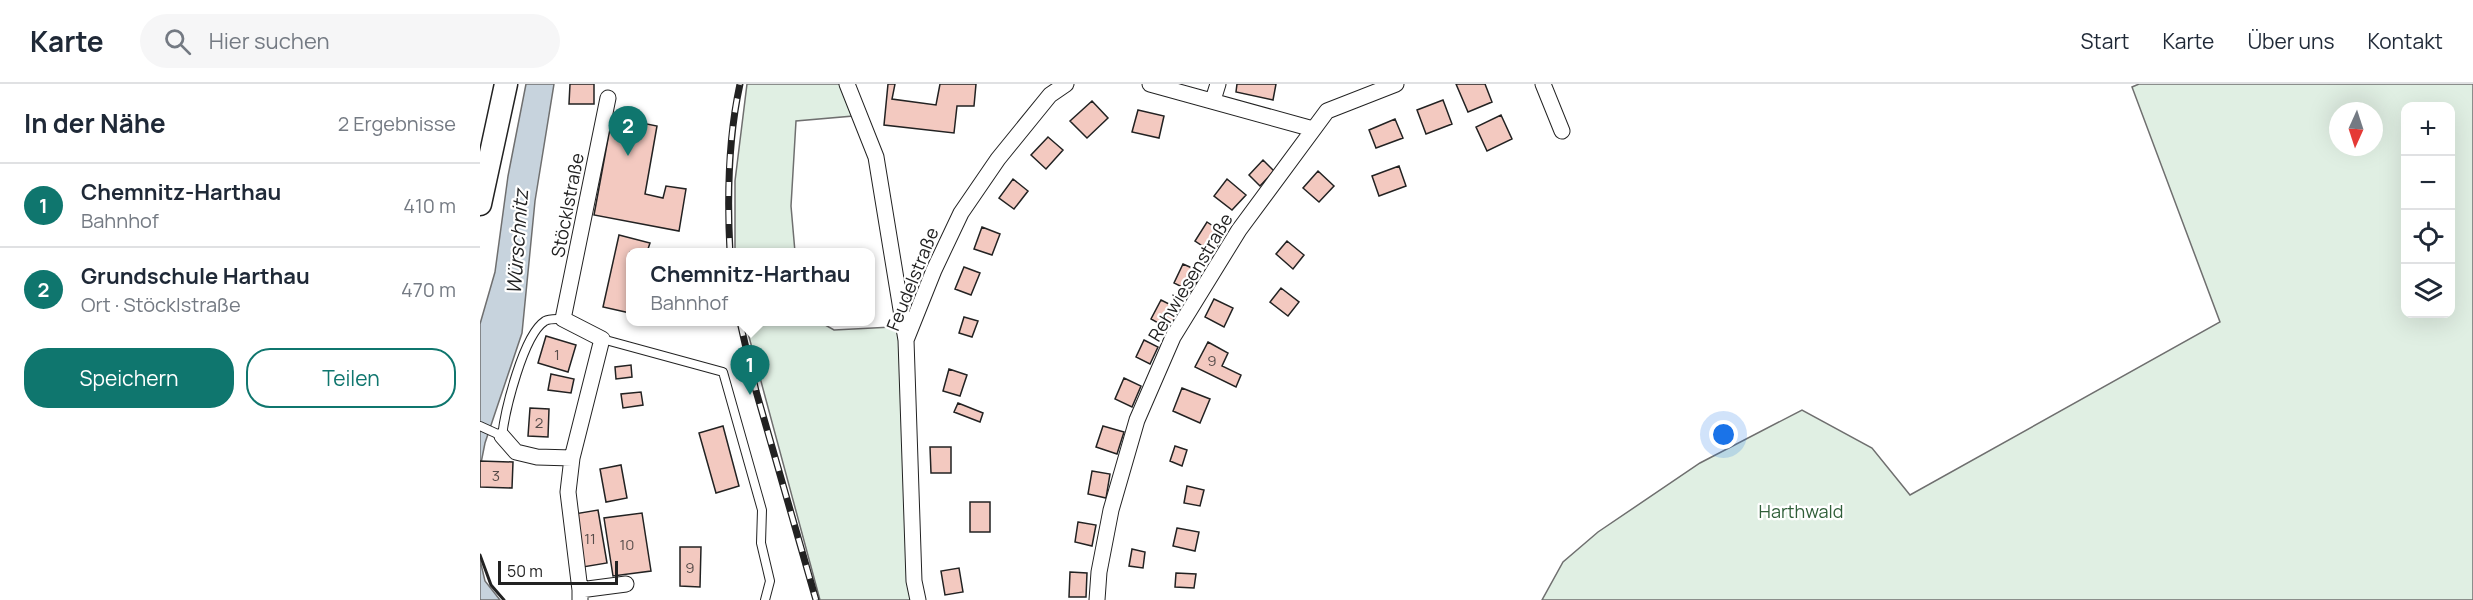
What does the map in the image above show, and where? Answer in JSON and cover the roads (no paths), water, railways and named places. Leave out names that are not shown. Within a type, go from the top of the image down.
[{"type":"main road","points":[[480,204],[506,84]]},
{"type":"street","points":[[847,84],[876,157],[906,340]]},
{"type":"street","name":"Feudelstraße","points":[[918,600],[914,581],[906,340],[934,270],[961,213],[998,159],[1050,95],[1066,84]]},
{"type":"street","points":[[1150,84],[1313,129]]},
{"type":"street","points":[[1213,100],[1218,84]]},
{"type":"street","name":"Rehwiesenstraße","points":[[1096,600],[1111,510],[1137,420],[1173,337],[1239,230],[1328,111],[1396,84]]},
{"type":"street","points":[[1543,84],[1562,131]]},
{"type":"street","name":"Stöcklstraße","points":[[563,319],[608,99]]},
{"type":"street","points":[[563,319],[602,339],[572,458],[568,492],[580,595],[626,584]]},
{"type":"street","points":[[497,434],[516,452],[537,457],[572,458]]},
{"type":"lane","points":[[480,426],[497,434],[526,347],[539,326],[547,319],[563,319]]},
{"type":"lane","points":[[602,339],[723,372],[762,510],[761,543],[770,581],[765,600]]},
{"type":"water","name":"Würschnitz","points":[[526,84],[554,84],[535,201],[522,333],[485,443],[480,468],[480,324],[495,272],[508,176]]},
{"type":"water","points":[[480,560],[485,581],[500,600],[480,600]]},
{"type":"railway","points":[[730,248],[729,168],[740,84]]},
{"type":"railway","points":[[741,326],[756,391],[816,600]]},
{"type":"place","name":"Grundschule Harthau","points":[[628,156]]},
{"type":"place","name":"Chemnitz-Harthau","points":[[750,395]]},
{"type":"park label","name":"Harthwald","points":[[1801,511]]}]
